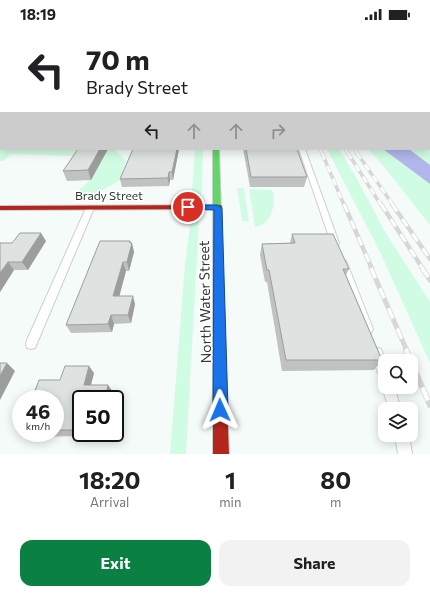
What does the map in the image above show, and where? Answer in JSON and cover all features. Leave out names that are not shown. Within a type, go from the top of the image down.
[{"type":"main road","name":"North Water Street","points":[[216,150],[221,454]]},
{"type":"main road","name":"Brady Street","points":[[0,208],[218,208]]},
{"type":"lane","points":[[302,150],[339,254],[378,357]]},
{"type":"lane","points":[[31,344],[90,208]]},
{"type":"lane","points":[[403,442],[406,454]]},
{"type":"green space","points":[[0,150],[78,150],[73,156],[11,154],[3,161],[0,161]]},
{"type":"green space","points":[[94,150],[115,150],[126,161],[119,181],[83,201],[75,194],[90,180]]},
{"type":"green space","points":[[195,150],[203,150],[202,190],[200,199],[196,200],[193,198],[192,193]]},
{"type":"green space","points":[[328,150],[340,150],[385,232],[430,302],[430,363],[380,252]]},
{"type":"green space","points":[[369,150],[384,150],[430,184],[430,225]]},
{"type":"green space","points":[[410,150],[430,150],[430,165]]},
{"type":"green space","points":[[237,188],[244,188],[249,222],[242,221]]},
{"type":"green space","points":[[249,189],[272,190],[274,201],[269,218],[261,225],[255,227]]},
{"type":"green space","points":[[191,218],[199,220],[186,454],[170,454],[185,264]]},
{"type":"water","points":[[384,150],[410,150],[430,165],[430,184]]},
{"type":"building","points":[[77,150],[99,150],[88,170],[63,171]]},
{"type":"building","points":[[133,150],[177,150],[172,172],[169,172],[168,178],[120,179]]},
{"type":"building","points":[[246,150],[297,150],[307,177],[251,177]]},
{"type":"building","points":[[20,233],[41,233],[22,262],[8,262],[0,273],[0,243],[12,243]]},
{"type":"building","points":[[292,234],[333,234],[349,269],[343,269],[379,354],[378,354],[378,360],[286,360],[269,270],[267,270],[262,244],[295,243]]},
{"type":"building","points":[[100,241],[130,241],[130,243],[132,243],[127,262],[123,262],[113,296],[133,296],[128,315],[111,315],[108,324],[66,325]]},
{"type":"building","points":[[0,363],[7,363],[0,376]]},
{"type":"building","points":[[65,366],[89,366],[84,385],[108,385],[107,390],[72,390],[72,430],[64,430],[64,390],[35,390],[39,380],[60,380]]},
{"type":"railway","points":[[320,150],[322,154]]},
{"type":"railway","points":[[346,150],[348,154]]},
{"type":"railway","points":[[355,150],[358,154]]},
{"type":"railway","points":[[322,153],[344,205]]},
{"type":"railway","points":[[348,153],[381,205]]},
{"type":"railway","points":[[357,153],[393,205]]},
{"type":"railway","points":[[344,204],[372,269]]},
{"type":"railway","points":[[381,204],[423,269]]},
{"type":"railway","points":[[392,204],[430,259]]},
{"type":"railway","points":[[371,268],[407,351]]},
{"type":"railway","points":[[422,268],[430,280]]},
{"type":"railway","points":[[406,350],[408,354]]},
{"type":"railway","points":[[418,378],[430,405]]},
{"type":"traffic: fast","points":[[216,150],[220,401]]},
{"type":"traffic: jam","points":[[0,208],[218,207]]},
{"type":"traffic: jam","points":[[220,401],[221,454]]},
{"type":"route","points":[[188,207],[218,208],[220,410]]}]
